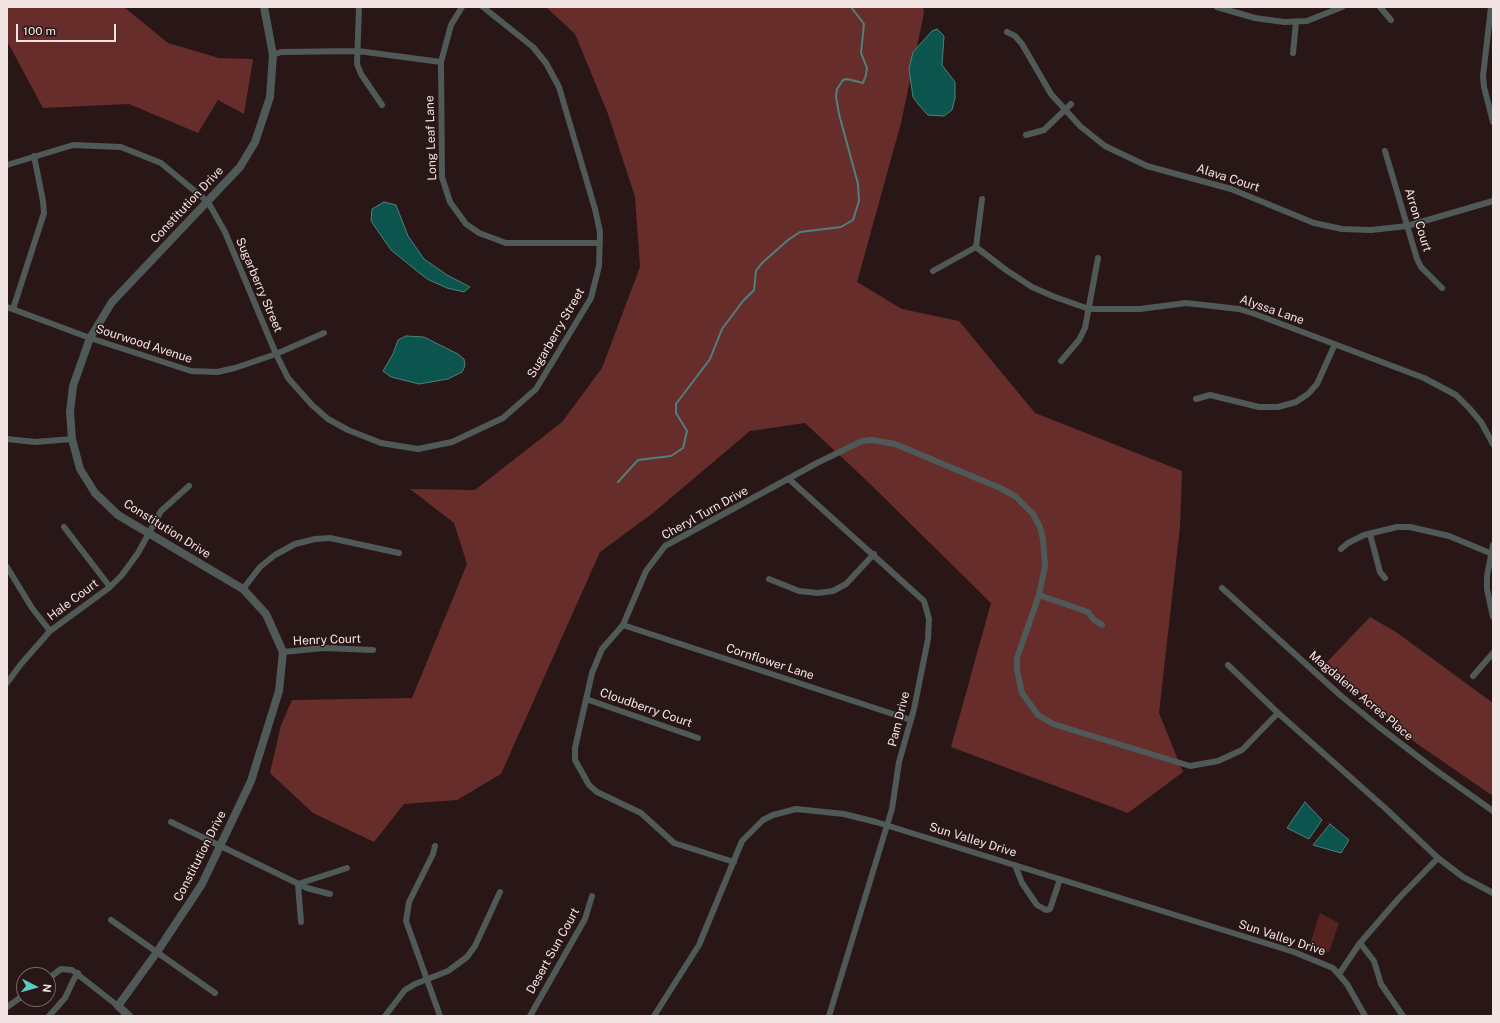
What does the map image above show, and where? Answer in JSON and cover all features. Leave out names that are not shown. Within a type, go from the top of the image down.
[{"type":"street","name":"Constitution Drive","points":[[118,1006],[157,952],[198,890],[251,781],[279,692],[283,652],[266,614],[243,589],[118,515],[95,493],[80,468],[72,439],[70,412],[73,386],[90,338],[112,302],[240,167],[255,142],[270,97],[274,55],[264,7]]},
{"type":"street","points":[[359,7],[357,64],[361,74],[382,105]]},
{"type":"street","name":"Long Leaf Lane","points":[[462,7],[451,25],[441,62],[442,177],[444,189],[457,213],[466,224],[479,233],[506,243],[600,242]]},
{"type":"street","name":"Sugarberry Street","points":[[7,164],[73,145],[121,147],[162,163],[208,202],[225,232],[276,354],[288,378],[312,405],[328,419],[348,430],[381,443],[418,449],[452,442],[503,418],[536,389],[591,298],[600,266],[600,242],[595,209],[559,87],[546,63],[533,47],[483,7]]},
{"type":"street","points":[[1218,7],[1255,18],[1296,22],[1315,18],[1342,7]]},
{"type":"street","points":[[1380,7],[1391,20]]},
{"type":"street","points":[[1491,7],[1484,86],[1493,122]]},
{"type":"street","points":[[1294,53],[1296,22]]},
{"type":"street","name":"Alava Court","points":[[1007,32],[1015,36],[1022,44],[1051,94],[1065,111],[1103,144],[1139,163],[1235,190],[1314,223],[1342,229],[1371,230],[1407,226],[1493,201]]},
{"type":"street","points":[[274,55],[281,52],[358,51],[441,62]]},
{"type":"street","points":[[1026,135],[1044,130],[1071,104]]},
{"type":"street","name":"Arron Court","points":[[1385,151],[1407,226],[1421,267],[1442,288]]},
{"type":"street","points":[[10,308],[44,213],[34,156]]},
{"type":"street","points":[[933,271],[976,247],[982,199]]},
{"type":"street","name":"Alyssa Lane","points":[[976,247],[1000,266],[1032,287],[1044,293],[1089,309],[1140,309],[1186,303],[1227,307],[1255,314],[1335,344],[1424,378],[1445,388],[1456,395],[1476,414],[1493,444]]},
{"type":"street","points":[[1061,361],[1079,340],[1085,328],[1098,258]]},
{"type":"street","name":"Sourwood Avenue","points":[[10,308],[90,338],[190,371],[217,372],[235,368],[276,354],[324,333]]},
{"type":"street","points":[[1196,399],[1210,394],[1259,407],[1278,407],[1296,402],[1308,394],[1317,384],[1335,344]]},
{"type":"street","points":[[7,439],[35,442],[72,439]]},
{"type":"street","name":"Cheryl Turn Drive","points":[[734,862],[674,843],[641,812],[597,792],[589,785],[579,770],[575,754],[592,673],[602,649],[623,625],[646,571],[665,546],[790,480],[817,463],[862,441],[872,440],[895,444],[1000,488],[1015,496],[1033,514],[1040,527],[1043,539],[1045,566],[1038,595],[1017,658],[1017,670],[1022,693],[1038,715],[1053,724],[1190,766],[1218,761],[1242,750],[1278,713]]},
{"type":"street","name":"Pam Drive","points":[[790,480],[874,554],[924,601],[929,619],[928,639],[911,720],[899,762],[895,799],[829,1016]]},
{"type":"street","name":"Hale Court","points":[[7,684],[21,664],[50,631],[110,586],[132,562],[166,505],[189,486]]},
{"type":"street","points":[[64,527],[110,586]]},
{"type":"street","points":[[1341,549],[1348,543],[1370,534],[1396,527],[1420,528],[1449,536],[1490,553]]},
{"type":"street","points":[[1370,534],[1380,572],[1385,578]]},
{"type":"street","points":[[243,589],[260,567],[275,555],[295,544],[315,539],[330,538],[399,553]]},
{"type":"street","points":[[1493,545],[1490,553],[1486,589],[1493,617]]},
{"type":"street","points":[[769,580],[799,591],[818,593],[833,591],[846,584],[874,554]]},
{"type":"street","points":[[7,567],[32,608],[50,631]]},
{"type":"street","name":"Magdalene Acres Place","points":[[1222,588],[1340,695],[1434,769],[1493,811]]},
{"type":"street","points":[[1038,595],[1088,612],[1094,620],[1102,625]]},
{"type":"street","name":"Cornflower Lane","points":[[623,625],[911,720]]},
{"type":"street","name":"Henry Court","points":[[283,652],[324,648],[373,650]]},
{"type":"street","points":[[1473,676],[1493,653]]},
{"type":"street","points":[[1228,665],[1278,713],[1385,808],[1438,858],[1463,877],[1493,893]]},
{"type":"street","name":"Cloudberry Court","points":[[586,699],[698,738]]},
{"type":"street","name":"Sun Valley Drive","points":[[657,1015],[699,945],[742,841],[763,820],[785,811],[803,809],[844,814],[886,825],[1294,952],[1329,965],[1339,974],[1347,984],[1365,1016]]},
{"type":"street","points":[[171,822],[298,884],[330,894]]},
{"type":"street","points":[[435,846],[433,854],[409,902],[406,914],[406,926],[440,1016]]},
{"type":"street","points":[[1339,974],[1360,943],[1399,898],[1438,858]]},
{"type":"street","points":[[1015,865],[1022,884],[1038,905],[1046,910],[1050,909],[1060,879]]},
{"type":"street","points":[[298,884],[347,868]]},
{"type":"street","points":[[298,884],[301,922]]},
{"type":"street","points":[[386,1016],[405,990],[415,984],[426,981],[448,971],[467,957],[474,946],[500,892]]},
{"type":"street","name":"Desert Sun Court","points":[[530,1016],[585,919],[592,896]]},
{"type":"street","points":[[111,920],[215,993]]},
{"type":"street","points":[[1360,943],[1374,961],[1381,984],[1403,1016]]},
{"type":"street","points":[[56,973],[61,969],[72,970],[78,973],[129,1016]]},
{"type":"street","points":[[49,1016],[66,998],[78,973]]},
{"type":"street","points":[[7,1007],[16,1001]]},
{"type":"shaded area","points":[[7,7],[124,7],[168,43],[219,58],[253,59],[244,114],[218,100],[198,133],[129,104],[43,108],[7,41]]},
{"type":"shaded area","points":[[546,7],[923,7],[924,13],[901,123],[857,282],[902,309],[959,321],[1035,413],[1182,471],[1180,527],[1159,713],[1183,772],[1128,813],[951,747],[991,603],[867,481],[805,423],[750,431],[653,513],[600,552],[501,774],[457,800],[404,804],[374,842],[313,813],[270,773],[281,725],[292,700],[412,698],[467,564],[454,523],[410,489],[475,490],[562,422],[602,368],[640,267],[635,197],[608,114],[575,34]]},
{"type":"shaded area","points":[[1370,617],[1396,632],[1493,703],[1493,796],[1416,743],[1327,662]]},
{"type":"shaded area","points":[[1320,913],[1339,923],[1329,952],[1309,947]]},
{"type":"water","points":[[937,29],[944,36],[942,65],[955,82],[955,98],[952,110],[944,116],[928,115],[918,104],[913,97],[909,69],[913,52],[932,31]]},
{"type":"water","points":[[384,202],[396,205],[408,236],[424,259],[447,275],[470,287],[464,292],[447,288],[427,279],[391,250],[371,221],[372,209]]},
{"type":"water","points":[[406,336],[424,337],[458,354],[464,359],[465,366],[462,372],[448,379],[419,384],[391,377],[383,371],[393,354],[398,340]]},
{"type":"water","points":[[1305,802],[1322,820],[1309,839],[1287,828]]},
{"type":"water","points":[[1330,824],[1349,840],[1341,853],[1313,845]]},
{"type":"waterway","points":[[618,482],[638,460],[671,456],[683,448],[687,431],[676,413],[676,404],[710,359],[722,329],[743,301],[754,290],[756,271],[762,263],[788,240],[800,232],[841,227],[853,220],[859,201],[858,184],[839,114],[836,97],[837,89],[843,80],[847,79],[863,83],[866,75],[867,68],[861,53],[864,24],[851,7]]}]
